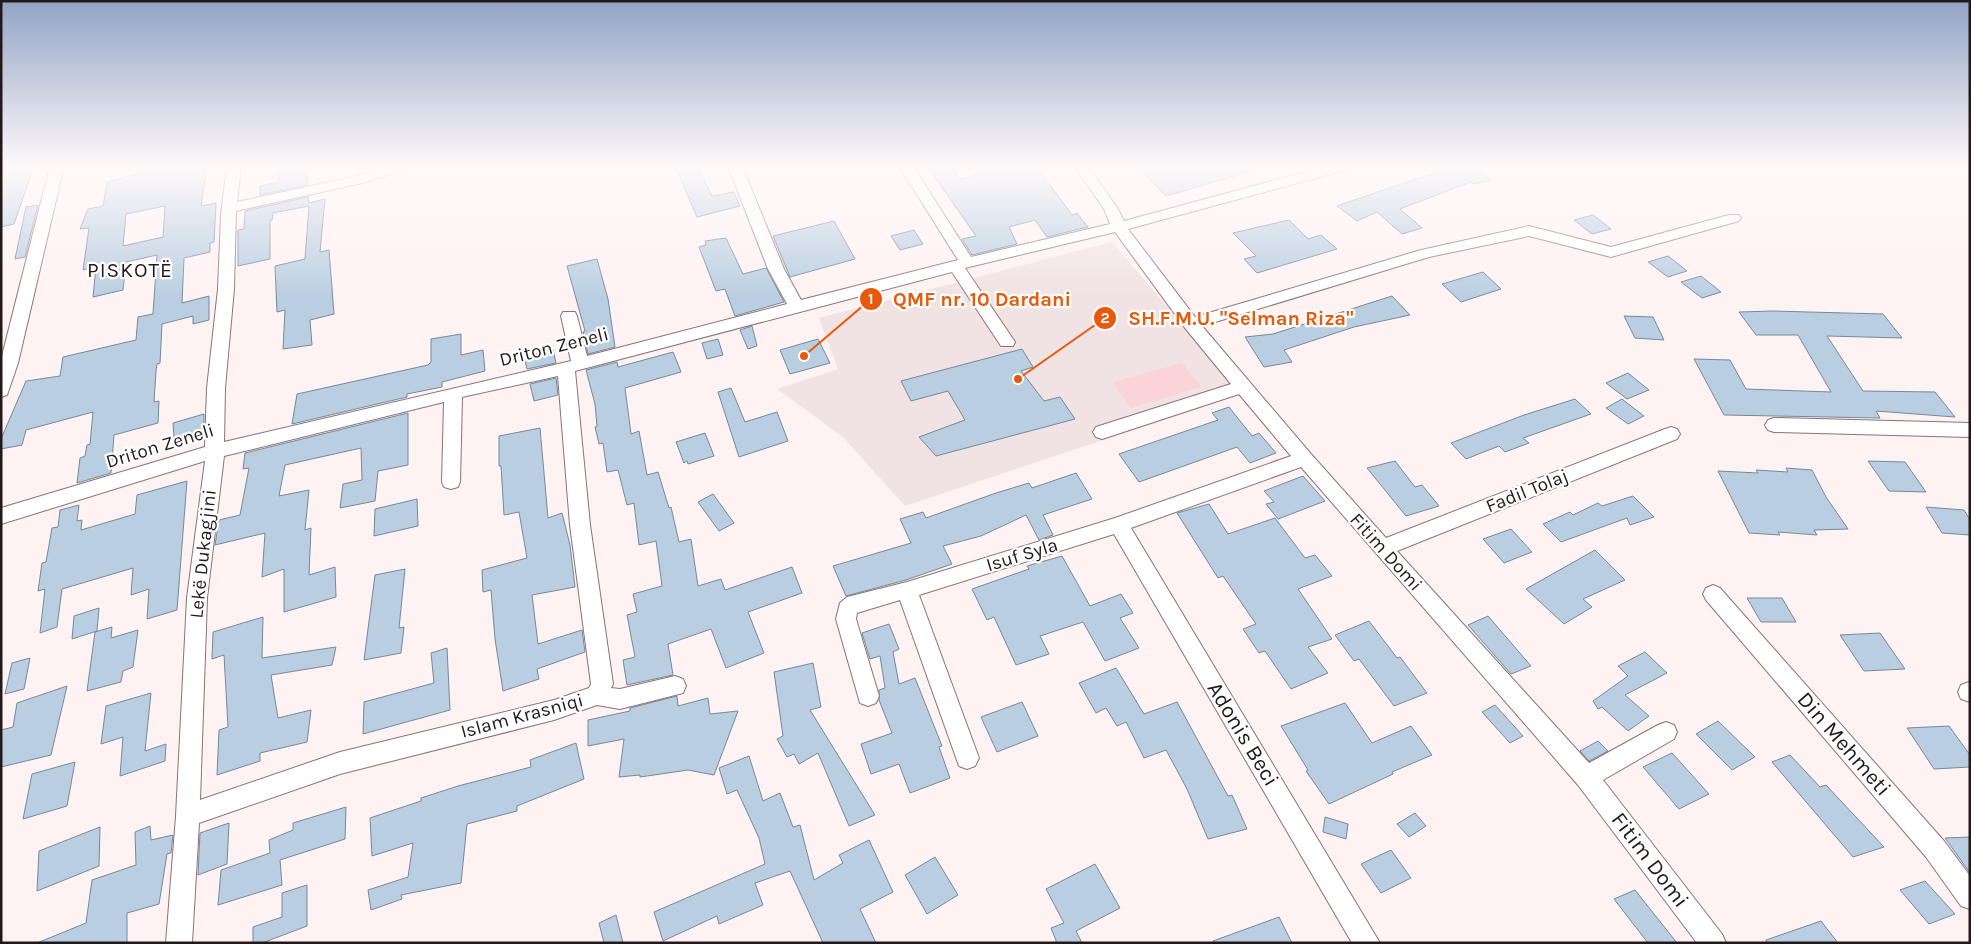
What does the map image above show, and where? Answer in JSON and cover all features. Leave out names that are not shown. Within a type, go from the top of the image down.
[{"type":"street","points":[[1,391],[18,333],[22,305],[46,210]]},
{"type":"street","name":"Lekë Dukagjini","points":[[179,943],[188,816],[197,598],[214,451],[216,388],[226,289],[229,210]]},
{"type":"street","points":[[753,210],[776,269],[797,308]]},
{"type":"street","points":[[931,210],[1007,342]]},
{"type":"street","points":[[1111,210],[1119,227]]},
{"type":"street","name":"Driton Zeneli","points":[[1,516],[214,451],[573,366],[1182,210]]},
{"type":"street","points":[[1191,324],[1426,253],[1529,231],[1611,252],[1734,218]]},
{"type":"street","name":"Fitim Domi","points":[[1119,227],[1191,324],[1304,459],[1586,777],[1713,943]]},
{"type":"street","name":"Islam Krasniqi","points":[[188,816],[340,763],[554,710],[597,695],[602,684],[580,525],[569,316]]},
{"type":"street","points":[[1102,432],[1243,386]]},
{"type":"street","points":[[451,482],[452,394]]},
{"type":"street","points":[[1774,425],[1970,430]]},
{"type":"street","name":"Fadil Tolaj","points":[[1382,548],[1672,434]]},
{"type":"street","name":"Isuf Syla","points":[[907,590],[1119,525],[1304,459]]},
{"type":"street","name":"Adonis Beci","points":[[1119,525],[1367,943]]},
{"type":"street","points":[[868,696],[846,618],[847,609],[854,603],[907,590],[967,758]]},
{"type":"street","name":"Din Mehmeti","points":[[1713,594],[1935,849],[1970,897]]},
{"type":"street","points":[[597,695],[620,699],[675,686]]},
{"type":"street","points":[[1586,777],[1666,732]]},
{"type":"shaded area","points":[[1112,242],[1242,394],[905,506],[843,437],[777,389],[838,369],[819,318]]},
{"type":"shaded area","points":[[1182,363],[1201,387],[1130,408],[1113,382]]},
{"type":"building","points":[[1,210],[19,210],[14,224],[1,227]]},
{"type":"building","points":[[25,210],[37,210],[25,257],[15,259]]},
{"type":"building","points":[[88,210],[145,210],[126,214],[123,246],[163,237],[165,210],[216,210],[214,242],[210,243],[210,252],[184,258],[182,303],[209,296],[209,320],[193,324],[193,316],[162,324],[160,363],[157,364],[154,402],[159,401],[158,423],[114,435],[111,473],[77,483],[80,458],[85,456],[87,445],[90,444],[93,412],[26,430],[22,445],[1,449],[1,439],[26,381],[60,376],[63,357],[136,340],[138,317],[153,314],[157,255],[126,262],[123,290],[93,297],[96,267],[83,270],[89,228],[80,229]]},
{"type":"building","points":[[288,210],[273,213],[272,220],[270,221],[270,259],[238,266],[238,230],[244,229],[245,211]]},
{"type":"building","points":[[309,210],[324,210],[320,252],[329,250],[334,314],[310,320],[312,345],[283,349],[285,310],[277,312],[275,266],[305,259]]},
{"type":"building","points":[[694,210],[724,210],[697,217]]},
{"type":"building","points":[[958,210],[1068,210],[1072,215],[1077,213],[1088,227],[1047,237],[1035,220],[1009,227],[1017,244],[972,255],[962,239],[976,236]]},
{"type":"building","points":[[1342,210],[1401,210],[1422,228],[1402,234],[1377,212],[1357,221]]},
{"type":"building","points":[[1593,215],[1611,229],[1592,234],[1574,220]]},
{"type":"building","points":[[1289,220],[1308,239],[1321,235],[1337,249],[1257,273],[1244,259],[1256,256],[1233,233]]},
{"type":"building","points":[[834,221],[855,259],[790,277],[773,236]]},
{"type":"building","points":[[914,230],[923,244],[900,250],[891,236]]},
{"type":"building","points":[[726,238],[743,274],[766,268],[784,302],[735,316],[725,289],[716,291],[699,247],[706,245],[705,241]]},
{"type":"building","points":[[1668,256],[1687,271],[1668,277],[1648,262]]},
{"type":"building","points":[[597,259],[608,299],[615,347],[588,354],[583,332],[585,331],[567,266]]},
{"type":"building","points":[[1483,272],[1501,289],[1461,302],[1442,284]]},
{"type":"building","points":[[1701,276],[1721,292],[1702,298],[1681,282]]},
{"type":"building","points":[[1392,296],[1410,315],[1354,327],[1284,350],[1292,362],[1264,367],[1245,337],[1273,334]]},
{"type":"building","points":[[1739,312],[1883,314],[1902,338],[1827,336],[1863,391],[1935,392],[1955,417],[1876,411],[1880,418],[1724,415],[1694,359],[1730,360],[1746,389],[1831,392],[1798,335],[1756,335]]},
{"type":"building","points":[[1624,316],[1653,317],[1664,340],[1635,338]]},
{"type":"building","points":[[752,326],[757,346],[748,349],[740,330]]},
{"type":"building","points":[[461,334],[461,355],[483,350],[485,371],[442,382],[442,387],[407,394],[407,397],[292,424],[297,394],[428,365],[431,362],[431,339]]},
{"type":"building","points":[[718,339],[723,355],[707,359],[702,343]]},
{"type":"building","points":[[818,339],[830,363],[790,374],[780,350]]},
{"type":"building","points":[[553,349],[556,363],[527,369],[524,357]]},
{"type":"building","points":[[1022,349],[1033,367],[1021,371],[1044,401],[1060,397],[1075,419],[936,456],[919,437],[965,420],[948,391],[911,401],[901,381]]},
{"type":"building","points":[[673,352],[681,372],[625,388],[631,434],[639,431],[647,475],[658,472],[669,508],[671,507],[679,542],[691,539],[698,586],[721,579],[725,590],[792,567],[802,593],[748,612],[764,653],[726,668],[711,629],[668,644],[673,675],[627,685],[623,660],[635,657],[627,615],[637,612],[633,594],[662,586],[656,541],[639,545],[634,503],[627,505],[618,470],[607,472],[603,443],[599,444],[595,427],[597,426],[595,404],[586,370],[617,362],[618,367]]},
{"type":"building","points":[[1628,373],[1649,390],[1627,399],[1606,383]]},
{"type":"building","points":[[556,378],[558,395],[534,401],[530,384]]},
{"type":"building","points":[[731,388],[745,422],[777,412],[788,441],[739,457],[718,392]]},
{"type":"building","points":[[1575,399],[1591,414],[1523,438],[1529,443],[1505,452],[1499,446],[1466,459],[1451,443],[1524,415]]},
{"type":"building","points":[[1622,399],[1644,416],[1628,424],[1606,408]]},
{"type":"building","points":[[1229,407],[1252,436],[1259,433],[1276,453],[1250,463],[1237,447],[1139,482],[1119,454],[1218,420],[1212,413]]},
{"type":"building","points":[[408,413],[408,465],[378,471],[375,501],[340,508],[343,484],[362,480],[361,448],[285,465],[279,496],[309,490],[305,530],[311,528],[309,575],[335,567],[336,597],[284,612],[284,569],[262,577],[265,533],[215,545],[219,520],[240,515],[249,468],[243,469],[245,453]]},
{"type":"building","points":[[204,414],[204,431],[174,438],[173,423]]},
{"type":"building","points":[[540,428],[548,518],[562,513],[570,545],[575,587],[532,595],[538,644],[582,630],[585,652],[537,669],[539,679],[503,691],[495,639],[491,590],[483,592],[482,570],[527,558],[519,512],[504,515],[501,466],[499,466],[499,436]]},
{"type":"building","points":[[705,433],[714,456],[688,464],[687,461],[684,463],[676,442]]},
{"type":"building","points":[[1395,461],[1415,487],[1422,485],[1439,506],[1406,516],[1367,468]]},
{"type":"building","points":[[1868,461],[1905,462],[1926,492],[1889,491]]},
{"type":"building","points":[[1786,468],[1812,470],[1826,497],[1848,529],[1814,530],[1817,535],[1778,532],[1780,535],[1749,533],[1718,471],[1758,473],[1756,470],[1788,472]]},
{"type":"building","points":[[1076,473],[1092,499],[1043,515],[1053,535],[1039,540],[1026,515],[981,536],[943,546],[952,564],[906,580],[846,596],[833,566],[911,543],[900,519],[923,512],[926,518],[1029,483],[1032,488]]},
{"type":"building","points":[[1303,476],[1325,501],[1278,519],[1266,504],[1274,502],[1264,491]]},
{"type":"building","points":[[187,481],[177,610],[147,619],[149,589],[131,595],[133,568],[62,589],[57,627],[40,633],[45,589],[38,591],[42,563],[46,562],[52,528],[58,527],[60,510],[79,505],[77,521],[82,520],[81,530],[135,514],[137,495]]},
{"type":"building","points":[[713,494],[734,523],[719,531],[698,502]]},
{"type":"building","points":[[1633,496],[1654,517],[1630,525],[1627,518],[1561,542],[1543,524],[1570,512],[1573,515],[1598,503],[1602,506]]},
{"type":"building","points":[[417,499],[418,526],[374,536],[375,509]]},
{"type":"building","points":[[1209,504],[1228,534],[1275,518],[1305,558],[1315,555],[1332,576],[1298,589],[1332,639],[1308,647],[1328,673],[1291,689],[1265,651],[1259,653],[1243,629],[1256,624],[1223,576],[1218,578],[1177,513]]},
{"type":"building","points":[[1926,507],[1964,510],[1970,520],[1970,535],[1942,533]]},
{"type":"building","points":[[1511,529],[1532,552],[1504,563],[1483,539]]},
{"type":"building","points":[[1595,550],[1625,580],[1583,599],[1592,607],[1564,624],[1526,589]]},
{"type":"building","points":[[1062,556],[1090,606],[1121,594],[1133,613],[1120,618],[1139,648],[1105,661],[1083,622],[1040,636],[1049,654],[1016,665],[994,617],[987,620],[972,589],[1029,569],[1027,566]]},
{"type":"building","points":[[405,569],[399,628],[404,627],[401,653],[364,660],[375,575]]},
{"type":"building","points":[[1747,598],[1782,598],[1796,622],[1761,622]]},
{"type":"building","points":[[99,608],[97,631],[72,639],[74,616]]},
{"type":"building","points":[[1488,616],[1531,666],[1511,674],[1468,625]]},
{"type":"building","points":[[263,617],[262,658],[336,647],[332,665],[271,675],[278,718],[311,710],[307,742],[260,753],[260,761],[217,775],[219,730],[228,727],[224,655],[212,659],[213,632]]},
{"type":"building","points":[[1369,621],[1397,658],[1400,657],[1427,693],[1394,706],[1359,659],[1354,661],[1335,635]]},
{"type":"building","points":[[889,624],[899,649],[893,652],[899,684],[915,678],[942,746],[939,747],[950,778],[910,793],[899,764],[871,774],[861,744],[892,733],[879,700],[879,690],[885,688],[880,656],[870,659],[862,633]]},
{"type":"building","points":[[112,627],[111,638],[138,630],[133,667],[123,671],[121,682],[87,691],[95,632]]},
{"type":"building","points":[[1880,633],[1905,669],[1864,671],[1840,635]]},
{"type":"building","points":[[447,648],[450,710],[363,734],[364,702],[434,683],[431,653]]},
{"type":"building","points":[[1645,652],[1667,673],[1625,695],[1649,716],[1628,731],[1602,707],[1598,709],[1593,701],[1628,676],[1618,666]]},
{"type":"building","points":[[30,658],[24,689],[5,694],[12,663]]},
{"type":"building","points":[[813,663],[821,707],[810,710],[875,815],[849,826],[818,753],[799,764],[794,754],[787,757],[777,739],[783,736],[774,672]]},
{"type":"building","points":[[1116,668],[1144,714],[1177,702],[1228,796],[1232,795],[1247,829],[1208,839],[1187,789],[1166,750],[1144,758],[1126,722],[1117,726],[1106,708],[1096,713],[1079,683]]},
{"type":"building","points":[[67,686],[51,755],[1,767],[1,730],[13,727],[17,703]]},
{"type":"building","points":[[151,693],[145,751],[166,744],[165,761],[120,776],[123,737],[101,744],[106,706]]},
{"type":"building","points":[[677,696],[678,706],[708,698],[710,714],[738,711],[714,775],[688,770],[640,777],[640,775],[619,777],[624,739],[588,746],[588,720],[630,711],[630,708]]},
{"type":"building","points":[[1022,702],[1038,736],[997,752],[981,717]]},
{"type":"building","points":[[1345,703],[1372,743],[1411,726],[1432,755],[1392,772],[1393,774],[1329,804],[1306,771],[1308,770],[1281,726]]},
{"type":"building","points":[[1495,705],[1523,736],[1510,743],[1482,712]]},
{"type":"building","points":[[1718,721],[1755,757],[1732,770],[1696,734]]},
{"type":"building","points":[[1949,726],[1970,755],[1970,767],[1934,769],[1907,728]]},
{"type":"building","points":[[1598,741],[1608,751],[1589,761],[1580,751]]},
{"type":"building","points":[[576,743],[584,779],[517,806],[517,811],[467,824],[461,883],[401,895],[402,899],[371,910],[368,890],[408,877],[413,843],[372,856],[370,818],[458,786],[531,767],[530,760]]},
{"type":"building","points":[[1672,753],[1709,794],[1679,809],[1643,767]]},
{"type":"building","points":[[1790,755],[1820,787],[1826,785],[1884,847],[1853,857],[1772,762]]},
{"type":"building","points":[[749,756],[763,801],[780,793],[793,827],[800,825],[814,880],[843,863],[839,855],[869,840],[893,892],[860,909],[876,943],[823,943],[790,871],[755,883],[763,905],[719,924],[717,916],[663,941],[654,912],[765,864],[759,838],[737,790],[727,794],[719,768]]},
{"type":"building","points":[[75,762],[67,806],[23,819],[32,774]]},
{"type":"building","points":[[346,807],[345,839],[280,860],[282,885],[218,905],[221,870],[270,853],[269,840],[293,830],[293,823]]},
{"type":"building","points":[[1415,813],[1426,826],[1409,837],[1397,824]]},
{"type":"building","points":[[1325,817],[1348,824],[1346,839],[1323,832]]},
{"type":"building","points":[[229,823],[227,864],[198,875],[200,833]]},
{"type":"building","points":[[150,826],[151,840],[173,835],[171,853],[167,854],[159,904],[127,913],[127,943],[37,943],[86,923],[92,880],[136,865],[135,832]]},
{"type":"building","points":[[100,827],[99,866],[37,891],[39,851]]},
{"type":"building","points":[[1970,837],[1970,873],[1945,838]]},
{"type":"building","points":[[1391,850],[1411,878],[1381,893],[1361,864]]},
{"type":"building","points":[[935,857],[958,895],[927,914],[905,875]]},
{"type":"building","points":[[1095,864],[1120,908],[1076,931],[1082,943],[1057,943],[1051,928],[1064,923],[1046,889]]},
{"type":"building","points":[[1925,881],[1955,914],[1929,924],[1900,890]]},
{"type":"building","points":[[307,885],[307,926],[262,943],[253,943],[253,927],[282,917],[282,893]]},
{"type":"building","points":[[1635,890],[1677,943],[1648,943],[1614,899]]},
{"type":"building","points":[[616,915],[623,943],[604,943],[599,923]]},
{"type":"building","points":[[1279,917],[1292,943],[1213,943],[1213,941]]},
{"type":"building","points":[[1821,921],[1838,943],[1767,943],[1766,940]]},
{"type":"place","name":"QMF nr. 10 Dardani","points":[[804,356]]},
{"type":"place","name":"SH.F.M.U. \"Selman Riza\"","points":[[1018,379]]},
{"type":"district","name":"PISKOTË","points":[[130,270]]}]
